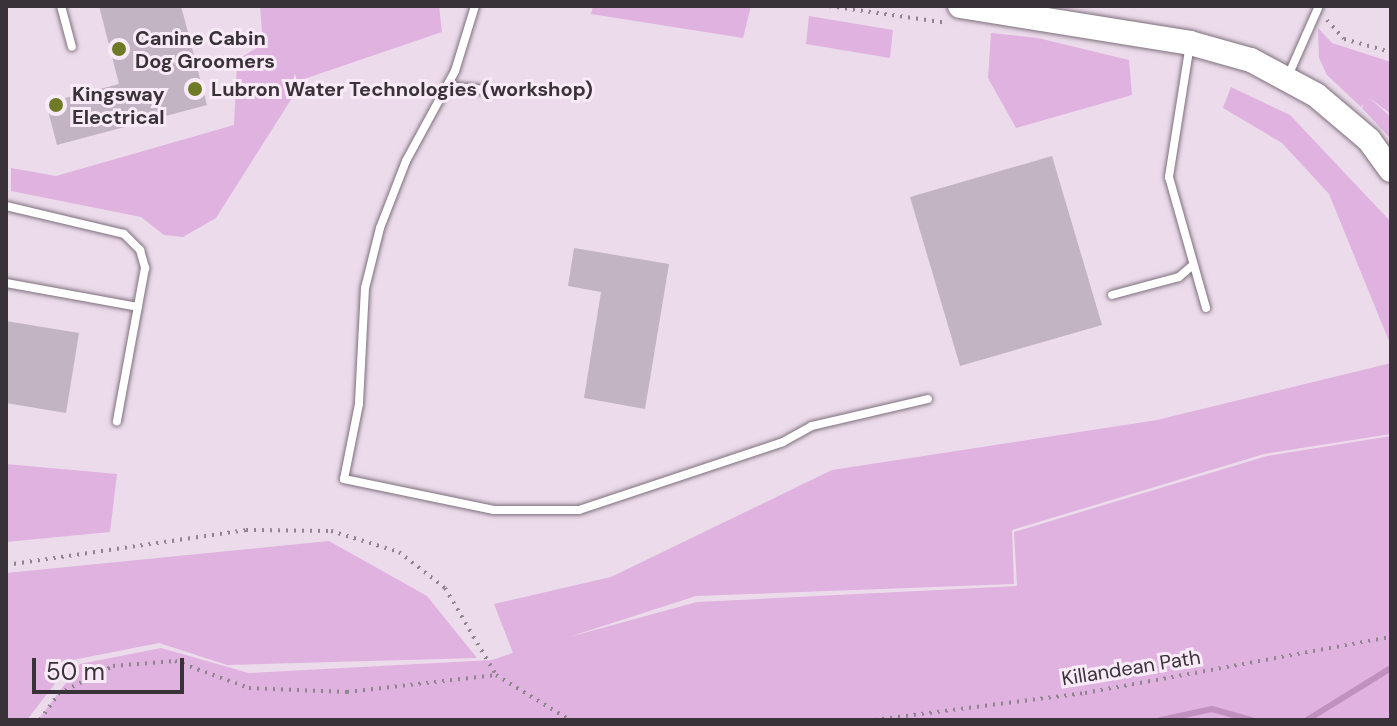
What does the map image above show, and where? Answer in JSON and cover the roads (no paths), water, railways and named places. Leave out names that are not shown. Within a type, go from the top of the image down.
[{"type":"main road","points":[[960,6],[1190,43],[1287,76],[1369,140],[1391,170]]},
{"type":"lane","points":[[61,6],[72,47]]},
{"type":"lane","points":[[475,6],[447,86],[406,161],[380,228],[365,288],[359,404],[344,479],[494,510],[579,510],[783,442],[812,426],[928,399]]},
{"type":"lane","points":[[1287,76],[1319,8]]},
{"type":"lane","points":[[1190,43],[1169,177],[1206,308]]},
{"type":"lane","points":[[447,86],[494,91]]},
{"type":"lane","points":[[6,206],[124,234],[140,250],[145,268],[117,421]]},
{"type":"lane","points":[[1112,295],[1179,277],[1193,265]]},
{"type":"lane","points":[[6,283],[138,307]]},
{"type":"waterway","points":[[1307,720],[1391,668]]},
{"type":"waterway","points":[[1161,720],[1212,709],[1251,720]]},
{"type":"place","name":"Canine Cabin Dog Groomers","points":[[119,49]]},
{"type":"place","name":"Lubron Water Technologies (workshop)","points":[[195,89]]},
{"type":"place","name":"Kingsway Electrical","points":[[56,105]]}]
